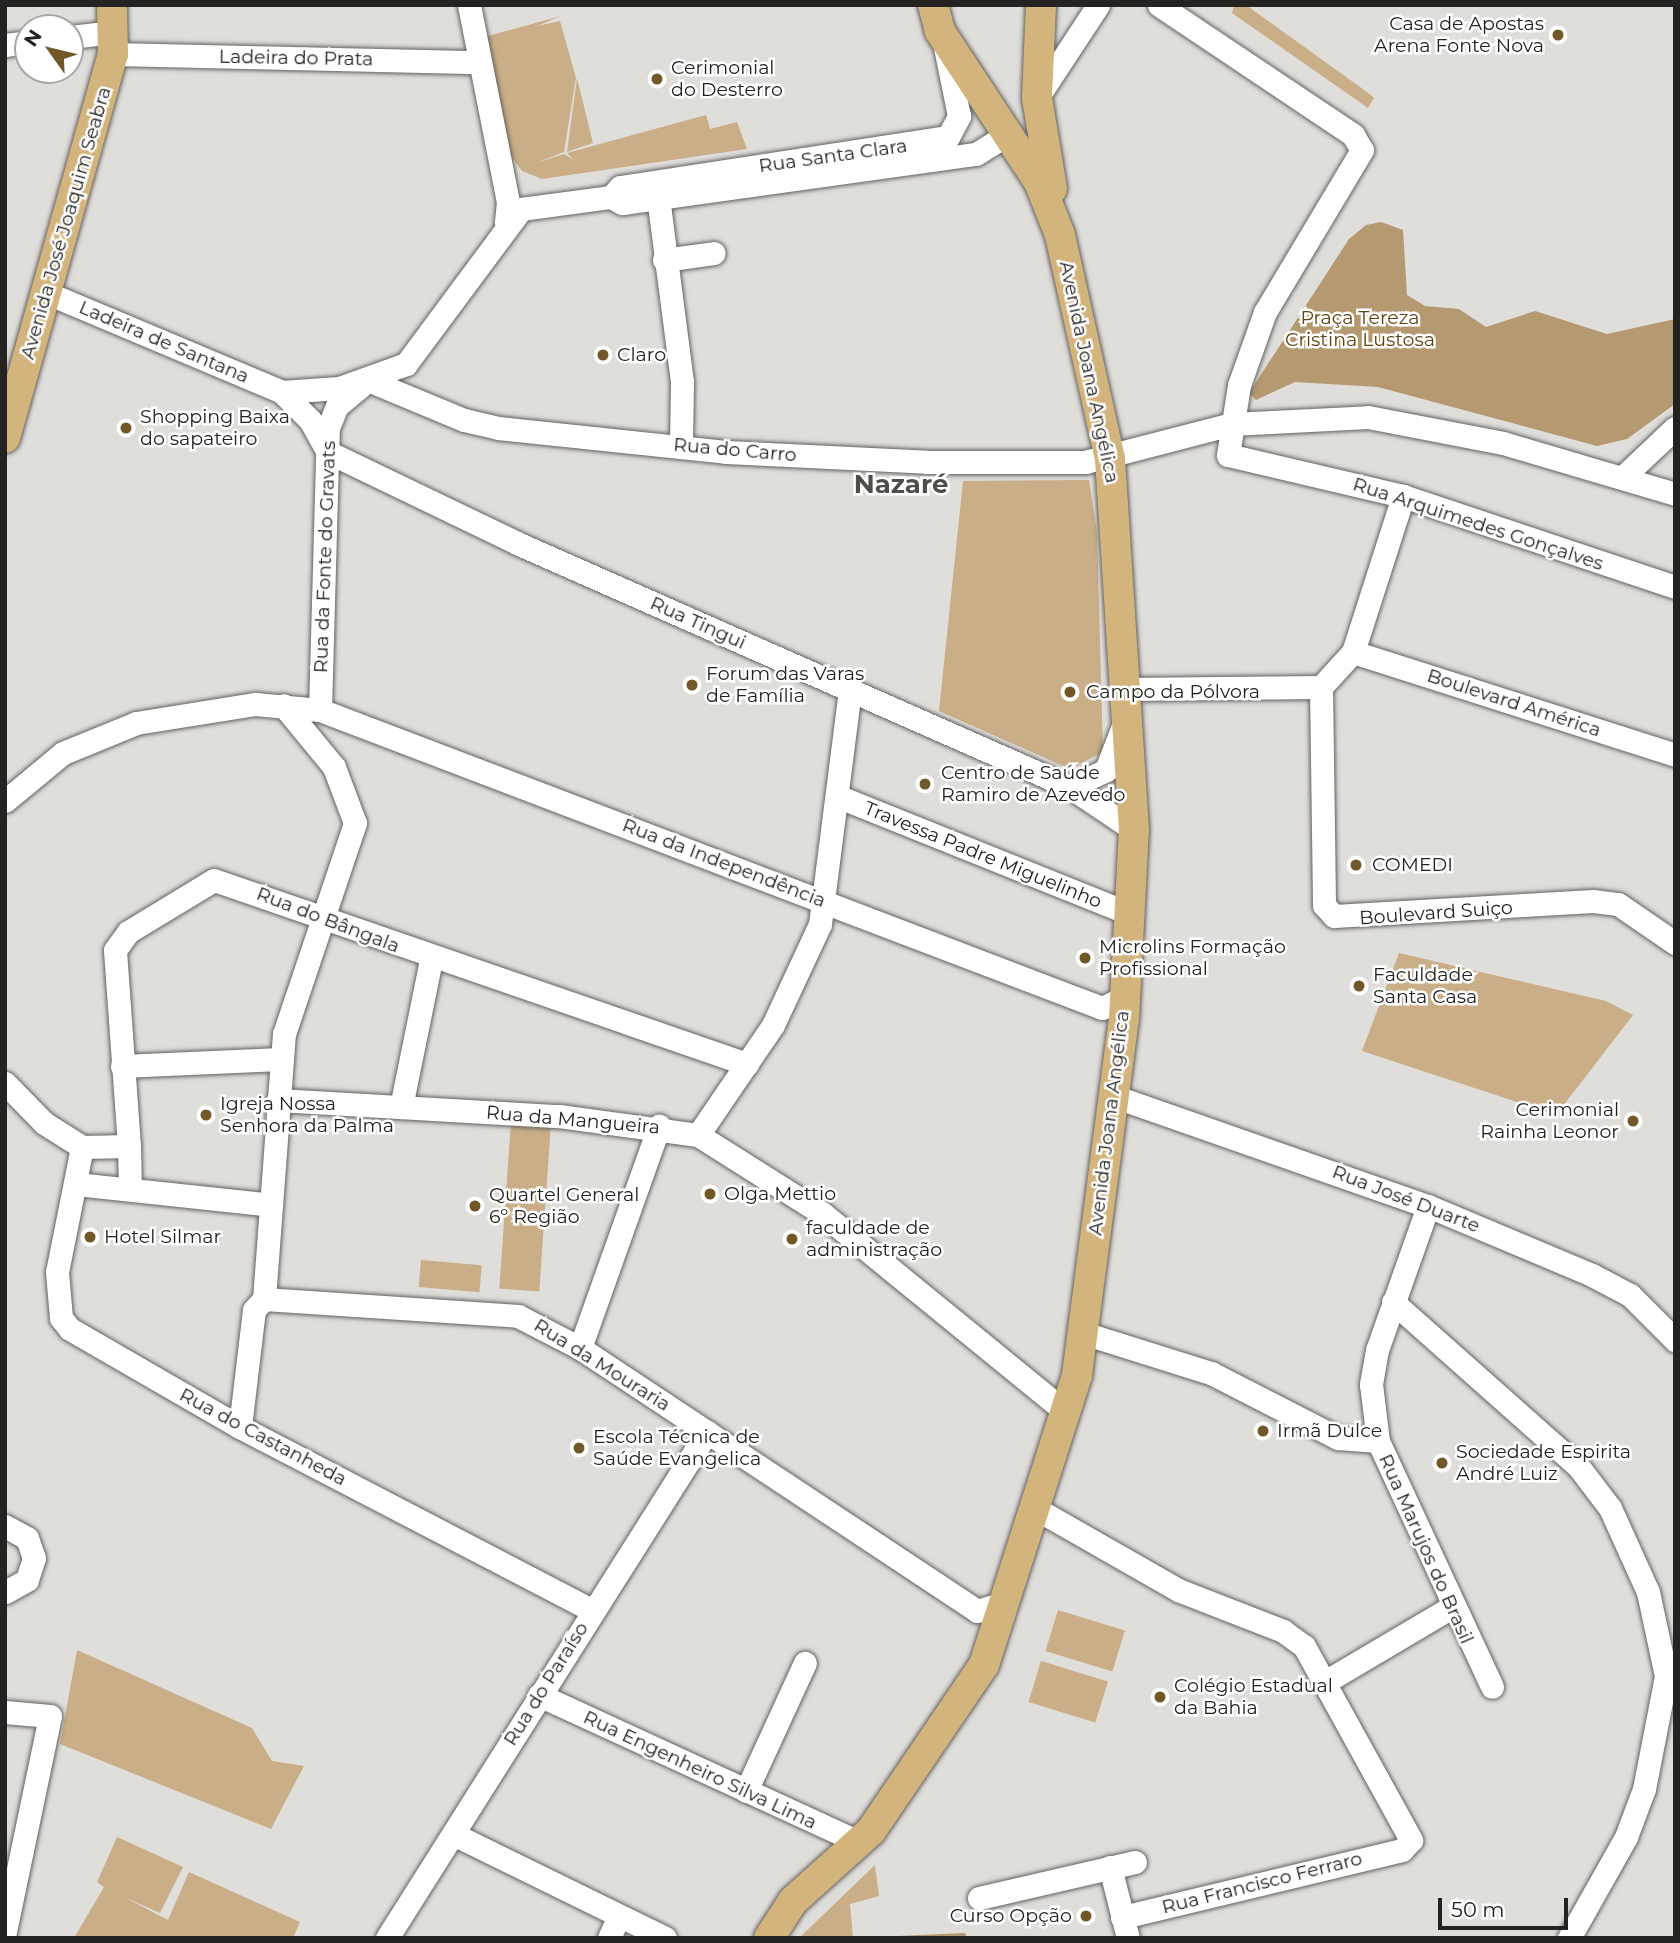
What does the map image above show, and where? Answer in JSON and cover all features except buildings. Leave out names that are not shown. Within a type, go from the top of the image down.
[{"type":"main road","points":[[1041,5],[1037,98],[1060,235]]},
{"type":"main road","name":"Avenida Joana Angélica","points":[[769,1938],[793,1900],[861,1843],[975,1680],[1006,1602],[1068,1413],[1116,1097],[1125,997],[1134,830],[1110,459],[1060,235],[1010,133],[936,18]]},
{"type":"main road","name":"Avenida José Joaquim Seabra","points":[[5,438],[47,293],[113,30]]},
{"type":"main road","points":[[1010,133],[1037,98]]},
{"type":"street","points":[[421,403],[413,383],[416,354],[506,222],[506,191],[469,5]]},
{"type":"street","points":[[1037,98],[1098,5]]},
{"type":"street","points":[[1159,5],[1353,135],[1362,149],[1265,312],[1233,424]]},
{"type":"street","name":"Rua Santa Clara","points":[[506,222],[531,208],[611,197],[620,187],[948,137],[959,116],[958,98],[936,18]]},
{"type":"street","name":"Ladeira do Prata","points":[[84,35],[113,30],[479,62]]},
{"type":"street","name":"Rua Santa Clara","points":[[611,197],[622,204],[976,154],[1010,133]]},
{"type":"street","points":[[506,191],[531,208]]},
{"type":"street","points":[[658,197],[664,260],[682,381],[681,446]]},
{"type":"street","points":[[664,260],[714,253]]},
{"type":"street","name":"Ladeira de Santana","points":[[47,293],[282,392],[310,420],[328,452]]},
{"type":"street","name":"Rua da Fonte do Gravats","points":[[320,709],[328,452],[337,406],[370,381],[416,354]]},
{"type":"street","name":"Rua do Carro","points":[[370,381],[421,403],[498,428],[681,446],[928,462],[1110,459],[1178,434],[1233,424],[1368,417],[1624,476],[1675,494]]},
{"type":"street","name":"Ladeira de Santana","points":[[282,392],[370,381]]},
{"type":"street","name":"Rua Arquimedes Gonçalves","points":[[1233,424],[1228,455],[1403,496],[1675,587]]},
{"type":"street","points":[[1624,476],[1675,428]]},
{"type":"street","name":"Rua Tingui","points":[[328,452],[850,691],[1070,787],[1134,830]]},
{"type":"street","points":[[1123,689],[1321,687],[1353,652],[1403,496]]},
{"type":"street","name":"Boulevard América","points":[[1353,652],[1675,755]]},
{"type":"street","name":"Boulevard Suiço","points":[[1321,687],[1324,905],[1334,916],[1593,901],[1618,904],[1675,943]]},
{"type":"street","points":[[698,1135],[747,1065],[789,996],[824,902],[850,691]]},
{"type":"street","points":[[240,1427],[254,1310],[264,1299],[280,1059],[355,823],[334,767],[283,705]]},
{"type":"street","name":"Rua da Independência","points":[[5,801],[63,753],[136,723],[283,705],[320,709],[1102,1008],[1125,997]]},
{"type":"street","points":[[1070,787],[1106,770],[1125,721]]},
{"type":"street","name":"Travessa Padre Miguelinho","points":[[837,796],[1128,913]]},
{"type":"street","name":"Rua do Bângala","points":[[130,1189],[114,962],[128,932],[214,880],[431,959],[747,1065]]},
{"type":"street","points":[[401,1107],[431,959]]},
{"type":"street","points":[[122,1066],[280,1059]]},
{"type":"street","points":[[5,1083],[44,1123],[82,1147],[129,1146]]},
{"type":"street","name":"Rua José Duarte","points":[[1116,1097],[1428,1206],[1630,1295],[1675,1340]]},
{"type":"street","name":"Rua da Mangueira","points":[[278,1100],[659,1126],[698,1135],[823,1214],[1068,1413]]},
{"type":"street","points":[[580,1348],[659,1126]]},
{"type":"street","points":[[82,1147],[76,1184],[271,1205]]},
{"type":"street","name":"Rua do Castanheda","points":[[76,1184],[57,1272],[61,1318],[240,1427],[592,1610]]},
{"type":"street","name":"Rua Marujos do Brasil","points":[[1428,1206],[1393,1301],[1371,1384],[1378,1441],[1450,1608],[1492,1687]]},
{"type":"street","name":"Rua da Mouraria","points":[[264,1299],[518,1315],[580,1348],[977,1611],[1006,1602]]},
{"type":"street","points":[[1393,1301],[1577,1466],[1610,1508],[1648,1592],[1666,1676],[1644,1789],[1626,1837],[1569,1938]]},
{"type":"street","points":[[1080,1332],[1211,1373],[1338,1438],[1378,1441]]},
{"type":"street","name":"Rua do Paraíso","points":[[387,1938],[707,1432]]},
{"type":"street","points":[[1038,1510],[1178,1590],[1283,1631],[1304,1646],[1325,1682],[1450,1608]]},
{"type":"street","points":[[5,1526],[27,1538],[34,1558],[27,1580],[5,1592]]},
{"type":"street","points":[[746,1791],[805,1663]]},
{"type":"street","name":"Rua Francisco Ferraro","points":[[1125,1928],[1402,1850],[1411,1840],[1325,1682]]},
{"type":"street","name":"Rua Engenheiro Silva Lima","points":[[539,1695],[861,1843]]},
{"type":"street","points":[[5,1712],[50,1716],[5,1932]]},
{"type":"street","points":[[453,1834],[665,1938]]},
{"type":"street","points":[[979,1898],[1135,1862]]},
{"type":"street","points":[[1110,1867],[1125,1928]]},
{"type":"street","points":[[609,1938],[619,1916]]},
{"type":"shaded area","points":[[1234,5],[1246,5],[1367,92],[1374,98],[1368,108],[1232,13]]},
{"type":"shaded area","points":[[561,16],[537,26],[560,21],[576,78],[564,152],[536,163],[564,154],[574,160],[567,153],[706,115],[710,129],[737,122],[747,149],[542,179],[522,171],[507,151],[484,37]]},
{"type":"shaded area","points":[[577,78],[593,143],[567,152]]},
{"type":"shaded area","points":[[1089,480],[1097,532],[1103,752],[1070,769],[939,711],[963,481]]},
{"type":"shaded area","points":[[1399,953],[1606,1001],[1633,1015],[1556,1115],[1362,1051]]},
{"type":"shaded area","points":[[511,1122],[551,1125],[539,1291],[499,1289]]},
{"type":"shaded area","points":[[421,1260],[482,1265],[479,1292],[419,1287]]},
{"type":"shaded area","points":[[1058,1610],[1125,1630],[1112,1672],[1045,1651]]},
{"type":"shaded area","points":[[77,1650],[252,1728],[272,1761],[304,1766],[271,1829],[60,1744]]},
{"type":"shaded area","points":[[1041,1661],[1108,1681],[1095,1723],[1028,1702]]},
{"type":"shaded area","points":[[117,1837],[183,1867],[160,1913],[124,1897],[168,1920],[189,1872],[300,1922],[293,1938],[74,1938],[104,1887],[97,1882]]},
{"type":"shaded area","points":[[875,1865],[879,1896],[850,1904],[853,1938],[799,1938]]},
{"type":"green space","name":"Praça Tereza Cristina Lustosa","points":[[1381,222],[1403,230],[1407,295],[1425,306],[1459,309],[1486,327],[1535,311],[1607,334],[1675,319],[1675,404],[1627,439],[1597,446],[1378,387],[1295,382],[1256,400],[1249,393],[1349,239],[1366,225]]},
{"type":"green space","points":[[965,1933],[967,1938],[853,1938]]},
{"type":"place","name":"Casa de Apostas Arena Fonte Nova","points":[[1558,35]]},
{"type":"place","name":"Cerimonial do Desterro","points":[[657,79]]},
{"type":"place","name":"Claro","points":[[603,355]]},
{"type":"place","name":"Shopping Baixa do sapateiro","points":[[126,428]]},
{"type":"place","name":"Forum das Varas de Família","points":[[692,685]]},
{"type":"place","name":"Campo da Pólvora","points":[[1070,692]]},
{"type":"place","name":"Centro de Saúde Ramiro de Azevedo","points":[[925,784]]},
{"type":"place","name":"COMEDI","points":[[1356,865]]},
{"type":"place","name":"Microlins Formação Profissional","points":[[1085,958]]},
{"type":"place","name":"Faculdade Santa Casa","points":[[1359,986]]},
{"type":"place","name":"Igreja Nossa Senhora da Palma","points":[[206,1115]]},
{"type":"place","name":"Cerimonial Rainha Leonor","points":[[1633,1121]]},
{"type":"place","name":"Olga Mettio","points":[[710,1194]]},
{"type":"place","name":"Quartel General 6º Região","points":[[475,1206]]},
{"type":"place","name":"Hotel Silmar","points":[[90,1237]]},
{"type":"place","name":"faculdade de administração","points":[[792,1239]]},
{"type":"place","name":"Irmã Dulce","points":[[1263,1431]]},
{"type":"place","name":"Escola Técnica de Saúde Evangelica","points":[[579,1448]]},
{"type":"place","name":"Sociedade Espirita André Luiz","points":[[1442,1463]]},
{"type":"place","name":"Colégio Estadual da Bahia","points":[[1160,1697]]},
{"type":"place","name":"Curso Opção","points":[[1086,1916]]},
{"type":"district","name":"Nazaré","points":[[901,485]]}]
